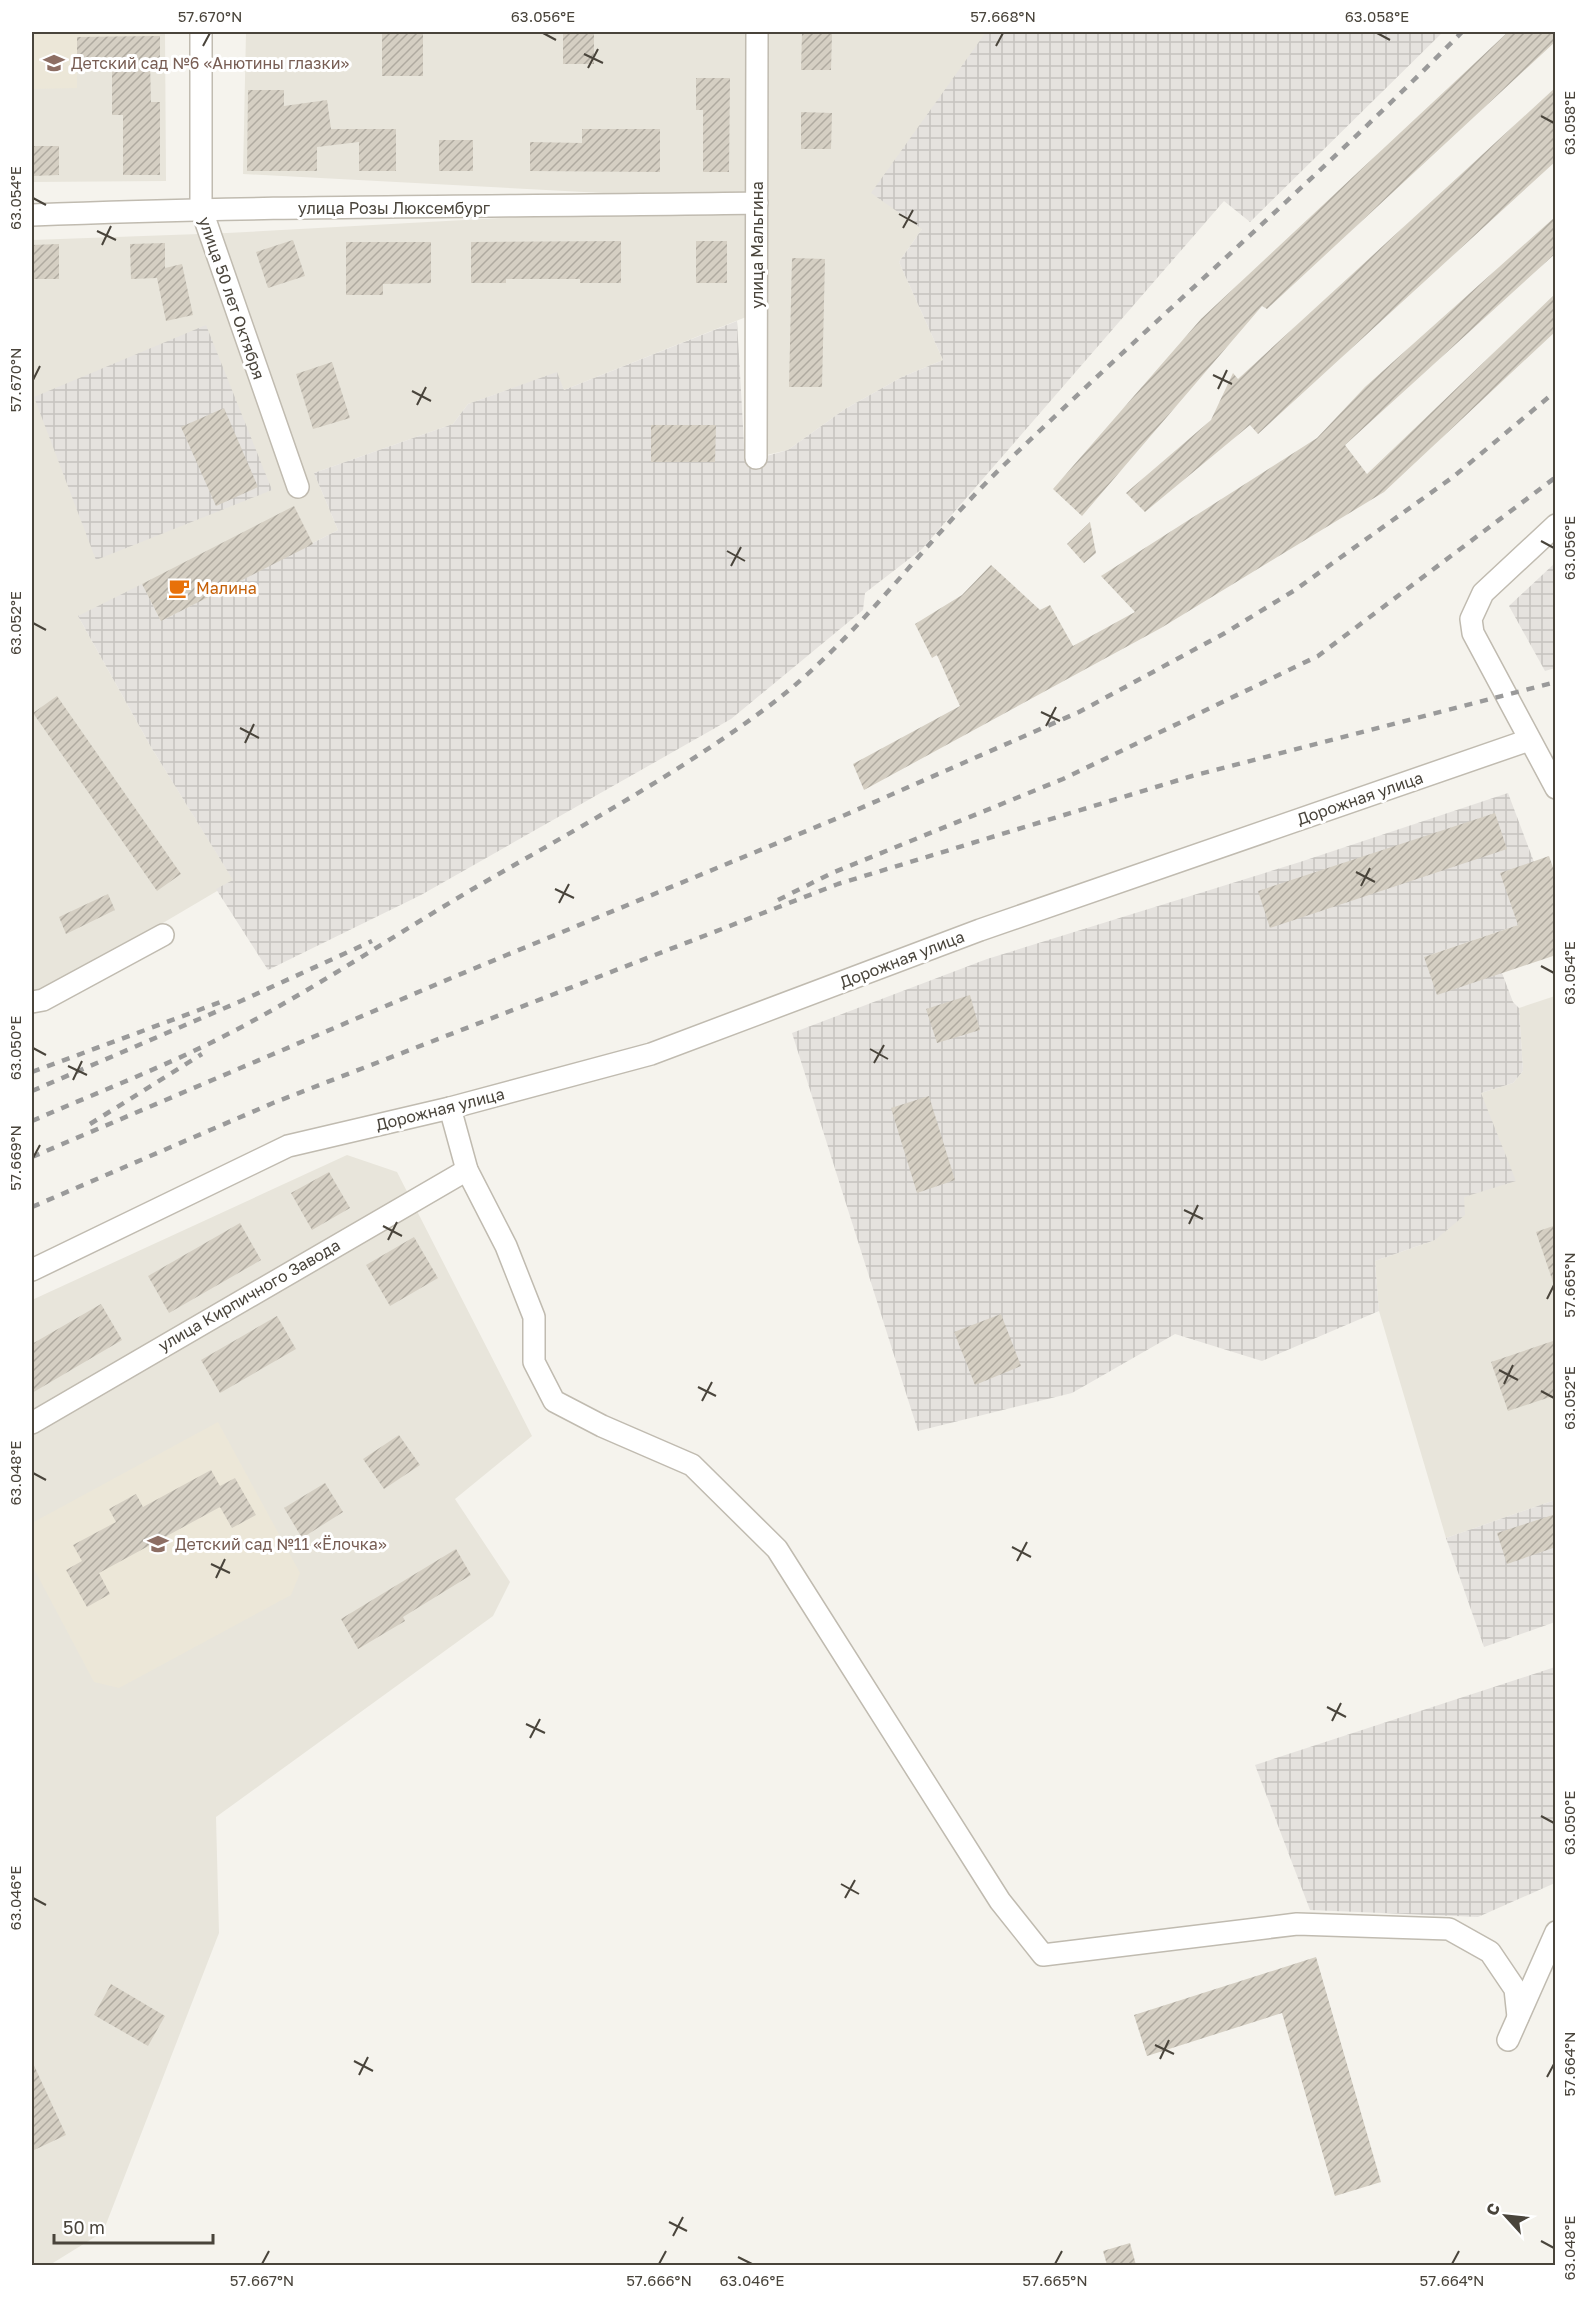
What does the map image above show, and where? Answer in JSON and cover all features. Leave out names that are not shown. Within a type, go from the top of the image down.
[{"type":"street","name":"улица 50 лет Октября","points":[[201,32],[201,208],[298,487]]},
{"type":"street","name":"улица Мальгина","points":[[756,458],[757,32]]},
{"type":"street","name":"улица Розы Люксембург","points":[[32,215],[201,208],[497,208],[757,203]]},
{"type":"street","points":[[1556,525],[1483,593],[1471,619],[1473,633],[1556,788]]},
{"type":"street","name":"Дорожная улица","points":[[32,1270],[288,1146],[450,1108],[651,1054],[980,930],[1529,740]]},
{"type":"street","points":[[32,1002],[43,1000],[163,935]]},
{"type":"street","points":[[450,1108],[467,1170],[506,1246],[534,1317],[534,1362],[554,1401],[602,1426],[692,1465],[777,1549],[1000,1901],[1043,1955],[1297,1924],[1449,1929],[1490,1952],[1515,1989],[1518,2018]]},
{"type":"street","name":"улица Кирпичного Завода","points":[[32,1423],[467,1170]]},
{"type":"street","points":[[1508,2040],[1556,1932]]},
{"type":"shaded area","points":[[32,32],[165,32],[166,181],[32,182]]},
{"type":"shaded area","name":"Детский сад №6 «Анютины глазки»","points":[[32,32],[160,32],[160,36],[77,37],[77,88],[32,89]]},
{"type":"shaded area","points":[[246,32],[756,32],[755,201],[243,174]]},
{"type":"shaded area","points":[[761,32],[986,32],[922,229],[899,262],[943,360],[902,377],[845,409],[788,450],[762,456]]},
{"type":"shaded area","points":[[986,32],[1443,32],[1250,222],[1224,201],[922,549],[865,593],[863,610],[731,719],[421,895],[268,970],[216,889],[233,880],[151,747],[78,616],[142,584],[161,621],[338,530],[314,473],[453,424],[468,404],[557,372],[564,390],[737,321],[745,462],[788,450],[845,409],[902,377],[943,360],[899,262],[922,229],[871,193]]},
{"type":"shaded area","points":[[756,204],[756,313],[564,390],[556,373],[468,404],[453,424],[314,473],[338,530],[161,621],[78,616],[151,747],[234,881],[41,995],[32,997],[32,240],[227,233]]},
{"type":"shaded area","points":[[206,325],[272,490],[96,560],[34,397]]},
{"type":"shaded area","points":[[1555,563],[1555,668],[1545,671],[1509,606]]},
{"type":"shaded area","points":[[1508,793],[1534,862],[1518,925],[1424,957],[1502,973],[1513,1002],[1519,1008],[1523,1071],[1513,1083],[1481,1093],[1516,1181],[1464,1197],[1465,1215],[1435,1240],[1375,1261],[1379,1311],[1262,1361],[1175,1334],[1072,1393],[918,1431],[792,1033],[987,959],[1300,862]]},
{"type":"shaded area","points":[[1555,996],[1555,1500],[1446,1538],[1379,1311],[1375,1261],[1435,1240],[1464,1197],[1481,1093],[1513,1083],[1523,1071],[1519,1008]]},
{"type":"shaded area","points":[[347,1155],[397,1172],[532,1436],[455,1499],[510,1582],[493,1616],[216,1817],[219,1933],[103,2232],[48,2266],[32,2265],[32,1300]]},
{"type":"shaded area","name":"Детский сад №11 «Ёлочка»","points":[[218,1422],[300,1573],[291,1595],[119,1688],[94,1682],[32,1565],[32,1523]]},
{"type":"shaded area","points":[[1555,1500],[1555,1622],[1484,1647],[1446,1538]]},
{"type":"shaded area","points":[[1555,1667],[1555,1883],[1478,1917],[1310,1910],[1255,1765]]},
{"type":"building","points":[[382,32],[423,32],[423,76],[382,76]]},
{"type":"building","points":[[563,32],[594,32],[594,64],[563,64]]},
{"type":"building","points":[[1508,32],[1556,32],[1556,41],[1267,309],[1262,306],[1082,516],[1053,489],[1201,319]]},
{"type":"building","points":[[802,33],[832,34],[831,70],[801,70]]},
{"type":"building","points":[[160,36],[160,63],[150,63],[151,102],[160,102],[160,175],[123,175],[123,115],[112,115],[112,63],[77,63],[77,37]]},
{"type":"building","points":[[696,78],[730,78],[729,172],[703,172],[703,110],[696,110]]},
{"type":"building","points":[[1556,87],[1556,161],[1258,434],[1250,425],[1145,512],[1126,493],[1211,420],[1233,373],[1238,379]]},
{"type":"building","points":[[248,90],[284,90],[284,106],[327,100],[331,129],[396,129],[396,171],[359,171],[359,142],[317,147],[317,171],[247,171]]},
{"type":"building","points":[[801,112],[832,113],[831,149],[801,149]]},
{"type":"building","points":[[582,129],[660,129],[660,172],[530,171],[530,142],[582,143]]},
{"type":"building","points":[[439,140],[473,140],[473,171],[439,171]]},
{"type":"building","points":[[32,146],[59,146],[59,175],[32,176]]},
{"type":"building","points":[[1556,216],[1556,253],[1345,445],[1367,474],[1556,293],[1556,331],[1384,492],[1161,628],[864,790],[853,764],[960,706],[937,655],[932,658],[915,624],[962,595],[991,565],[1040,610],[1050,605],[1073,646],[1135,612],[1101,576],[1317,438],[1365,387]]},
{"type":"building","points":[[293,240],[305,276],[268,288],[256,252]]},
{"type":"building","points":[[621,241],[621,283],[580,283],[580,279],[506,279],[506,283],[471,283],[471,242]]},
{"type":"building","points":[[696,241],[727,241],[727,283],[696,283]]},
{"type":"building","points":[[346,242],[431,242],[431,283],[383,284],[383,295],[346,295]]},
{"type":"building","points":[[165,243],[165,268],[182,264],[193,315],[166,321],[157,278],[131,279],[130,244]]},
{"type":"building","points":[[59,244],[59,279],[32,279],[32,245]]},
{"type":"building","points":[[792,258],[825,259],[822,387],[789,387]]},
{"type":"building","points":[[332,362],[350,418],[313,429],[296,374]]},
{"type":"building","points":[[224,408],[258,487],[216,506],[181,427]]},
{"type":"building","points":[[651,425],[716,425],[715,462],[651,462]]},
{"type":"building","points":[[294,506],[313,544],[161,621],[142,584]]},
{"type":"building","points":[[1090,522],[1096,553],[1084,563],[1067,544]]},
{"type":"building","points":[[57,696],[181,874],[157,891],[33,713]]},
{"type":"building","points":[[1495,813],[1507,849],[1270,928],[1258,891]]},
{"type":"building","points":[[1549,856],[1556,876],[1556,955],[1437,995],[1424,957],[1518,925],[1500,873]]},
{"type":"building","points":[[108,894],[115,910],[66,934],[59,917]]},
{"type":"building","points":[[970,995],[980,1030],[937,1043],[926,1009]]},
{"type":"building","points":[[929,1096],[955,1180],[917,1193],[891,1108]]},
{"type":"building","points":[[329,1172],[350,1208],[312,1230],[291,1193]]},
{"type":"building","points":[[240,1223],[261,1260],[169,1313],[148,1276]]},
{"type":"building","points":[[1556,1225],[1556,1282],[1553,1282],[1536,1232]]},
{"type":"building","points":[[414,1237],[438,1278],[390,1306],[366,1265]]},
{"type":"building","points":[[101,1304],[122,1340],[32,1393],[32,1344]]},
{"type":"building","points":[[1001,1314],[1021,1366],[975,1385],[954,1332]]},
{"type":"building","points":[[277,1316],[296,1349],[220,1393],[201,1360]]},
{"type":"building","points":[[1556,1340],[1556,1395],[1508,1411],[1491,1362]]},
{"type":"building","points":[[399,1435],[420,1465],[384,1489],[363,1459]]},
{"type":"building","points":[[211,1470],[220,1486],[235,1478],[256,1515],[232,1528],[220,1507],[99,1573],[110,1594],[87,1607],[66,1570],[82,1561],[73,1545],[116,1522],[109,1509],[136,1494],[143,1507]]},
{"type":"building","points":[[325,1483],[343,1512],[302,1538],[284,1508]]},
{"type":"building","points":[[1556,1514],[1556,1547],[1507,1564],[1497,1533]]},
{"type":"building","points":[[456,1549],[471,1575],[403,1617],[405,1621],[358,1649],[341,1619]]},
{"type":"building","points":[[1316,1957],[1381,2182],[1335,2196],[1282,2013],[1147,2056],[1134,2015]]},
{"type":"building","points":[[111,1984],[165,2016],[148,2046],[94,2015]]},
{"type":"building","points":[[32,2061],[66,2135],[32,2151]]},
{"type":"building","points":[[1130,2243],[1136,2265],[1107,2265],[1103,2251]]},
{"type":"railway","points":[[32,1121],[183,1056],[264,1015],[665,777],[769,706],[802,679],[862,620],[975,494],[1005,464],[1293,196],[1462,32]]},
{"type":"railway","points":[[32,1157],[456,976],[845,815],[1079,712],[1225,633],[1295,590],[1453,477],[1556,391]]},
{"type":"railway","points":[[778,900],[832,873],[1063,779],[1318,656],[1556,477]]},
{"type":"railway","points":[[32,1207],[273,1103],[838,884],[1192,776],[1556,682]]},
{"type":"railway","points":[[32,1091],[241,1001],[372,941]]},
{"type":"railway","points":[[32,1072],[226,1000]]},
{"type":"railway","points":[[90,1124],[202,1054]]},
{"type":"place","name":"Детский сад №6 «Анютины глазки»","points":[[54,63]]},
{"type":"place","name":"Малина","points":[[179,588]]},
{"type":"place","name":"Детский сад №11 «Ёлочка»","points":[[158,1544]]}]
